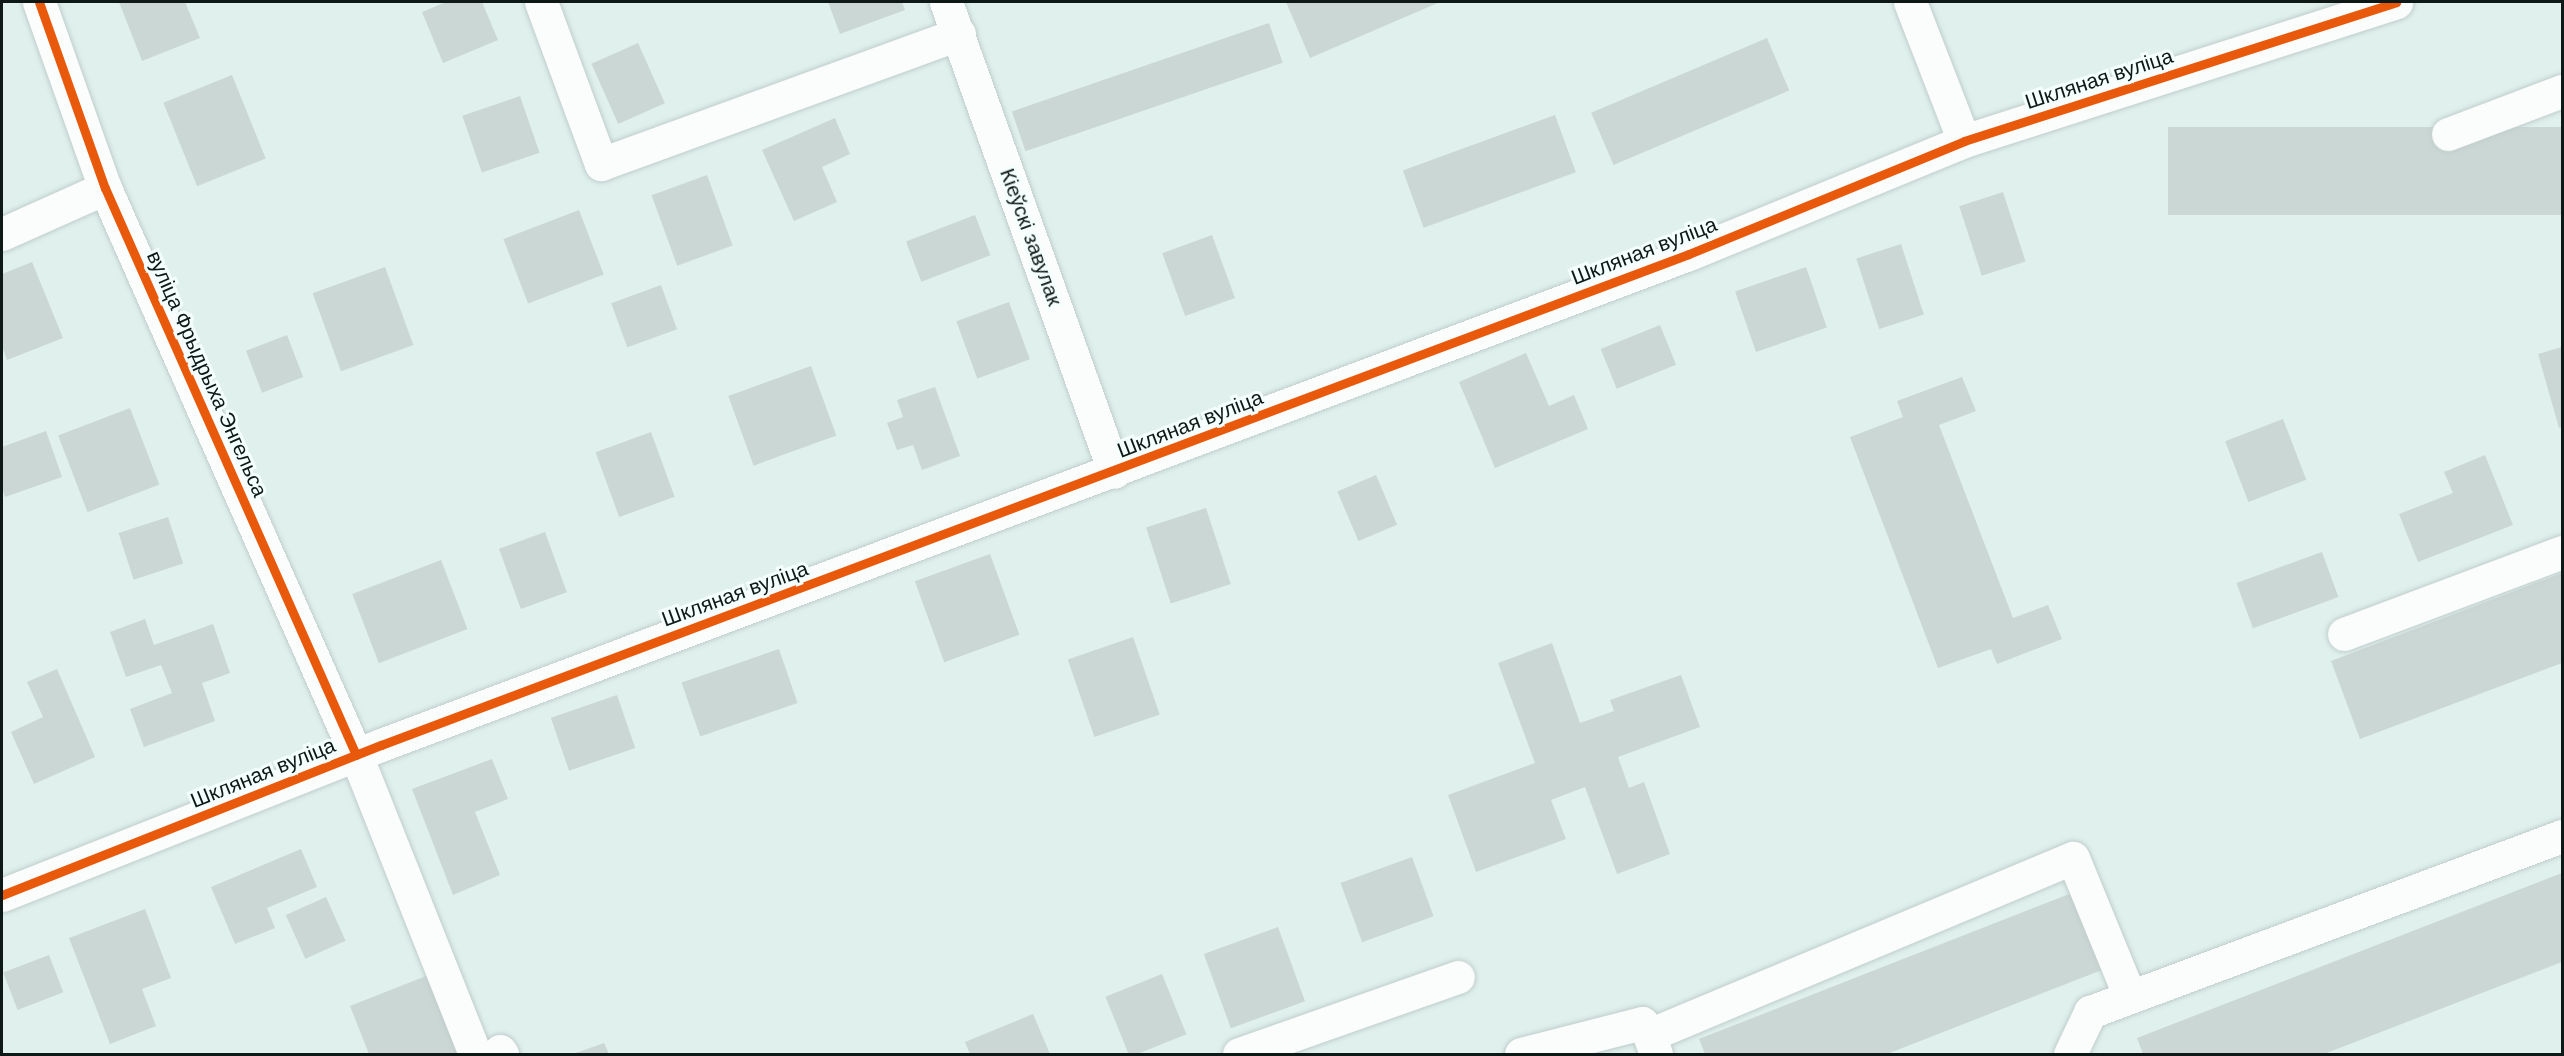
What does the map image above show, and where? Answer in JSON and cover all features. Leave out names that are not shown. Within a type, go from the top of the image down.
[{"type":"street","name":"вуліца Фрыдрыха Энгельса","points":[[39,2],[105,188],[492,1053]]},
{"type":"street","points":[[541,2],[601,164],[959,34]]},
{"type":"street","name":"Кіеўскі завулак","points":[[946,2],[1114,472]]},
{"type":"street","points":[[1910,2],[1964,141]]},
{"type":"street","name":"Шкляная вуліца","points":[[2,895],[357,755],[1689,254],[1964,141],[2396,2]]},
{"type":"street","points":[[2448,134],[2562,91]]},
{"type":"street","points":[[2,234],[105,188]]},
{"type":"street","points":[[2344,634],[2562,552]]},
{"type":"street","points":[[2070,1054],[2090,1012],[2562,836]]},
{"type":"street","points":[[1521,1054],[1642,1023],[1652,1045],[2073,858],[2130,997]]},
{"type":"street","points":[[1239,1054],[1458,977]]},
{"type":"building","points":[[119,2],[185,2],[200,38],[142,61]]},
{"type":"building","points":[[446,2],[482,2],[498,40],[443,63],[422,12]]},
{"type":"building","points":[[828,2],[902,2],[905,10],[840,34]]},
{"type":"building","points":[[1286,2],[1440,2],[1310,58]]},
{"type":"building","points":[[1269,23],[1283,63],[1025,151],[1012,112]]},
{"type":"building","points":[[1767,38],[1789,90],[1613,165],[1591,113]]},
{"type":"building","points":[[638,43],[665,103],[618,124],[591,64]]},
{"type":"building","points":[[232,75],[266,158],[197,186],[163,103]]},
{"type":"building","points":[[520,96],[540,153],[482,173],[462,116]]},
{"type":"building","points":[[1555,115],[1576,172],[1424,228],[1403,170]]},
{"type":"building","points":[[835,118],[850,154],[822,167],[837,202],[794,221],[762,150]]},
{"type":"building","points":[[2168,127],[2562,127],[2562,215],[2168,215]]},
{"type":"building","points":[[707,175],[733,245],[677,266],[652,195]]},
{"type":"building","points":[[2003,192],[2026,261],[1982,276],[1959,206]]},
{"type":"building","points":[[579,210],[604,274],[528,303],[503,239]]},
{"type":"building","points":[[975,215],[990,255],[921,282],[906,242]]},
{"type":"building","points":[[1212,235],[1235,298],[1185,316],[1162,253]]},
{"type":"building","points":[[1901,244],[1924,314],[1879,329],[1856,259]]},
{"type":"building","points":[[32,262],[63,338],[7,360],[2,346],[2,274]]},
{"type":"building","points":[[385,267],[413,345],[341,371],[313,293]]},
{"type":"building","points":[[1806,267],[1827,328],[1756,352],[1735,291]]},
{"type":"building","points":[[661,285],[677,329],[627,347],[611,303]]},
{"type":"building","points":[[1009,302],[1030,359],[977,378],[956,321]]},
{"type":"building","points":[[1660,325],[1676,365],[1617,389],[1601,349]]},
{"type":"building","points":[[287,335],[303,377],[262,393],[246,351]]},
{"type":"building","points":[[2562,347],[2562,427],[2559,428],[2538,354]]},
{"type":"building","points":[[1526,353],[1549,406],[1574,395],[1588,429],[1495,468],[1459,382]]},
{"type":"building","points":[[811,366],[836,436],[754,466],[728,396]]},
{"type":"building","points":[[1962,377],[1976,411],[1939,425],[2013,618],[2048,605],[2062,639],[1997,664],[1991,649],[1938,668],[1850,437],[1903,417],[1897,401]]},
{"type":"building","points":[[935,387],[960,456],[922,470],[913,445],[897,450],[887,423],[903,417],[897,400]]},
{"type":"building","points":[[130,408],[159,485],[88,512],[58,436]]},
{"type":"building","points":[[2283,419],[2306,480],[2248,502],[2225,441]]},
{"type":"building","points":[[46,431],[62,477],[5,497],[2,487],[2,447]]},
{"type":"building","points":[[651,432],[675,497],[619,517],[596,452]]},
{"type":"building","points":[[2485,455],[2513,525],[2418,562],[2399,514],[2453,493],[2444,472]]},
{"type":"building","points":[[1376,475],[1397,525],[1358,541],[1337,491]]},
{"type":"building","points":[[1206,508],[1231,584],[1171,604],[1146,527]]},
{"type":"building","points":[[168,517],[183,564],[134,580],[119,533]]},
{"type":"building","points":[[545,532],[567,592],[521,609],[499,549]]},
{"type":"building","points":[[2322,552],[2338,597],[2253,628],[2236,583]]},
{"type":"building","points":[[990,554],[1019,635],[944,662],[915,581]]},
{"type":"building","points":[[441,560],[468,629],[379,663],[352,594]]},
{"type":"building","points":[[2562,573],[2562,663],[2360,739],[2331,661]]},
{"type":"building","points":[[145,619],[154,645],[213,624],[230,673],[202,683],[215,721],[144,747],[130,709],[172,693],[161,665],[126,677],[110,632]]},
{"type":"building","points":[[1133,637],[1160,715],[1094,737],[1068,659]]},
{"type":"building","points":[[1552,643],[1580,723],[1614,711],[1610,700],[1681,675],[1700,727],[1618,757],[1629,788],[1644,782],[1670,854],[1617,874],[1585,787],[1551,800],[1566,839],[1476,872],[1448,795],[1535,763],[1498,663]]},
{"type":"building","points":[[779,649],[798,703],[700,736],[682,683]]},
{"type":"building","points":[[57,669],[95,757],[34,784],[11,732],[43,717],[27,682]]},
{"type":"building","points":[[617,695],[635,748],[569,771],[551,718]]},
{"type":"building","points":[[492,759],[508,799],[475,812],[500,875],[453,895],[412,789]]},
{"type":"building","points":[[301,849],[317,887],[267,908],[275,928],[235,944],[211,887]]},
{"type":"building","points":[[1412,857],[1434,916],[1362,942],[1341,883]]},
{"type":"building","points":[[2562,873],[2562,962],[2324,1054],[2143,1054],[2137,1038]]},
{"type":"building","points":[[2077,891],[2107,968],[1887,1054],[1705,1054],[1699,1039]]},
{"type":"building","points":[[326,897],[346,941],[305,959],[286,915]]},
{"type":"building","points":[[145,909],[171,978],[142,989],[156,1026],[110,1044],[69,938]]},
{"type":"building","points":[[1278,927],[1305,1001],[1231,1028],[1204,954]]},
{"type":"building","points":[[49,955],[63,992],[18,1010],[3,973]]},
{"type":"building","points":[[1162,974],[1186,1034],[1138,1054],[1129,1054],[1105,997]]},
{"type":"building","points":[[426,976],[458,1054],[369,1054],[350,1006]]},
{"type":"building","points":[[1033,1014],[1050,1054],[970,1054],[965,1042]]},
{"type":"building","points":[[604,1043],[609,1054],[573,1054]]},
{"type":"cycle path","points":[[39,2],[105,188],[356,755]]},
{"type":"cycle path","points":[[2,895],[381,745],[1689,254],[1964,141],[2396,2]]}]
